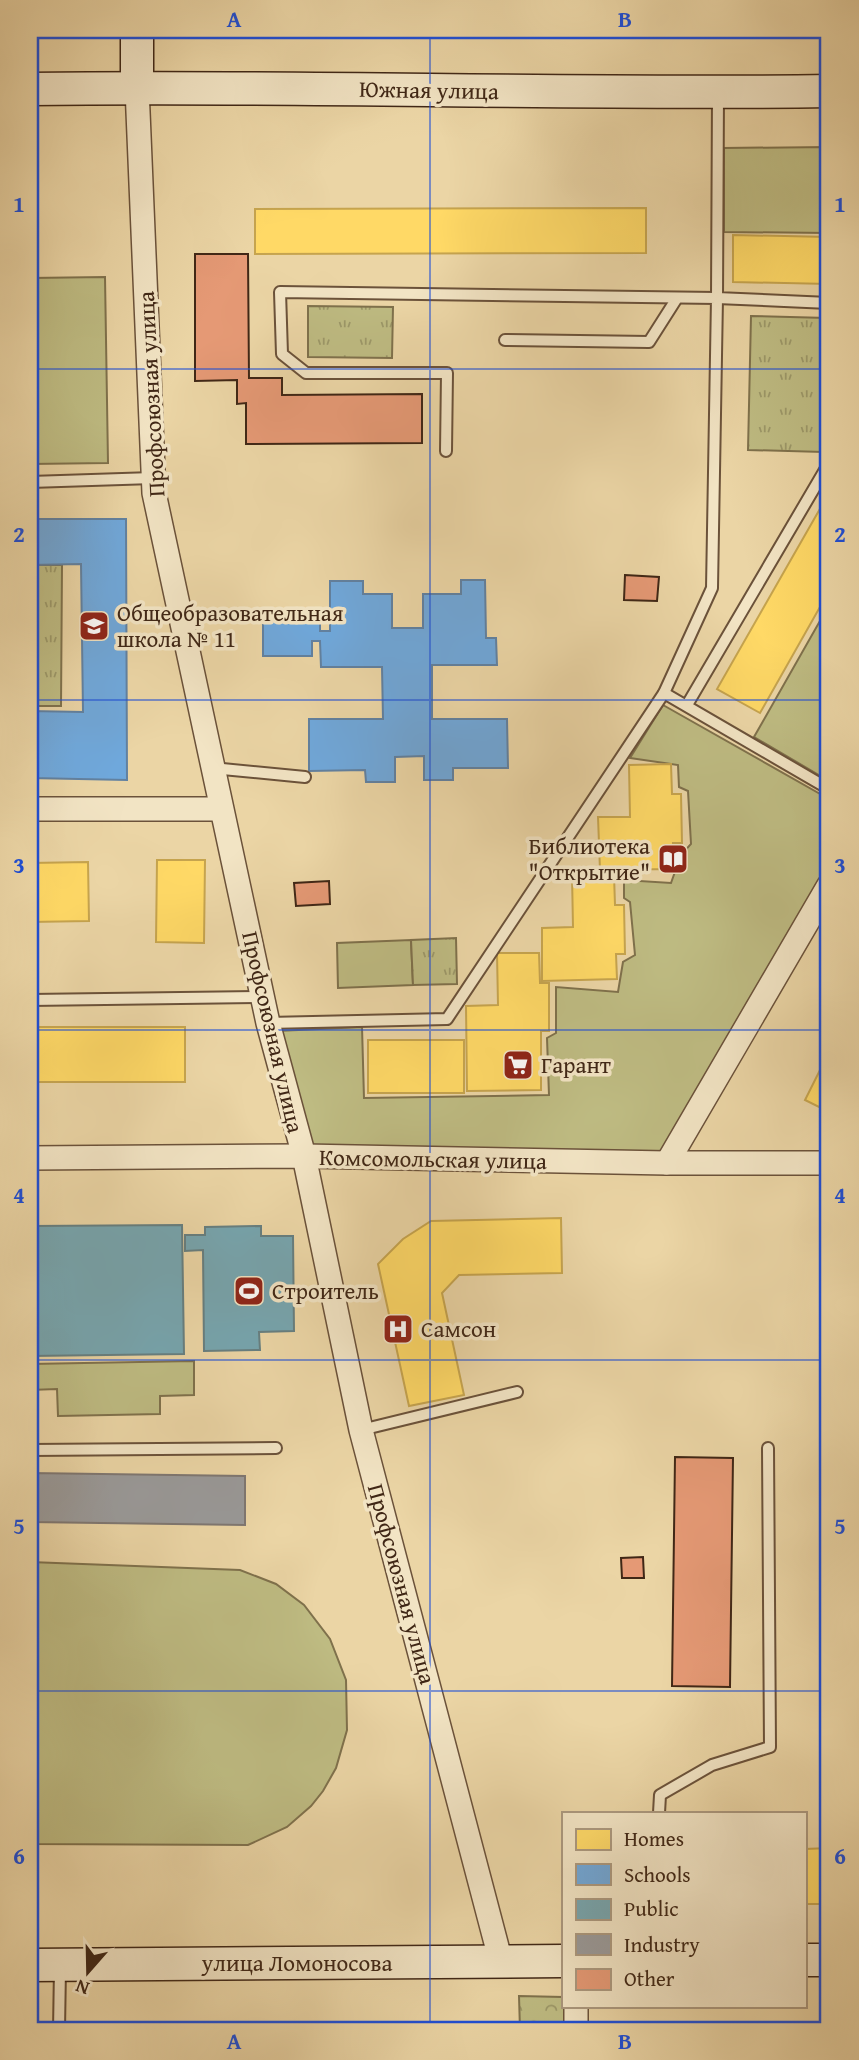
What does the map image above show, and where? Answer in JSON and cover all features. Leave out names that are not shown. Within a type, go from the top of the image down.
[{"type":"main road","points":[[137,30],[137,88]]},
{"type":"main road","name":"Южная улица","points":[[30,89],[718,93],[829,91]]},
{"type":"main road","points":[[806,1960],[829,1960]]},
{"type":"main road","name":"улица Ломоносова","points":[[45,1965],[562,1961]]},
{"type":"street","name":"Профсоюзная улица","points":[[137,88],[156,504],[262,998],[304,1156],[362,1430],[501,1962]]},
{"type":"street","points":[[30,809],[211,809]]},
{"type":"street","points":[[667,1163],[829,885]]},
{"type":"street","name":"Комсомольская улица","points":[[30,1158],[304,1156],[667,1163],[829,1163]]},
{"type":"street","points":[[576,2008],[576,2030]]},
{"type":"lane","points":[[268,1023],[447,1019],[664,693],[712,588],[718,93]]},
{"type":"lane","points":[[446,451],[447,373],[306,373],[282,354],[280,292],[717,298],[829,303]]},
{"type":"lane","points":[[505,340],[649,342],[677,298]]},
{"type":"lane","points":[[687,705],[829,463]]},
{"type":"lane","points":[[30,482],[153,478]]},
{"type":"lane","points":[[664,693],[829,789]]},
{"type":"lane","points":[[212,768],[305,777]]},
{"type":"lane","points":[[30,1000],[262,998]]},
{"type":"lane","points":[[362,1430],[517,1392]]},
{"type":"lane","points":[[30,1450],[276,1448]]},
{"type":"lane","points":[[659,1812],[660,1795],[712,1765],[770,1747],[768,1448]]},
{"type":"lane","points":[[45,1965],[60,2030]]},
{"type":"green space","points":[[829,147],[829,233],[724,232],[724,148]]},
{"type":"green space","points":[[105,277],[108,463],[30,464],[30,278]]},
{"type":"green space","points":[[308,306],[393,307],[392,358],[308,357]]},
{"type":"green space","points":[[751,316],[827,318],[823,452],[748,450]]},
{"type":"green space","points":[[30,565],[62,565],[61,706],[30,706]]},
{"type":"green space","points":[[829,605],[829,781],[754,737]]},
{"type":"green space","points":[[663,705],[829,799],[829,863],[663,1155],[312,1149],[277,1031],[362,1027],[364,1098],[549,1095],[547,1038],[556,1033],[556,987],[618,992],[623,962],[635,955],[630,902],[624,898],[624,880],[671,883],[681,855],[691,844],[688,791],[679,787],[678,765],[630,758]]},
{"type":"green space","points":[[456,938],[457,984],[413,985],[411,940]]},
{"type":"green space","points":[[411,940],[413,985],[338,988],[337,943]]},
{"type":"green space","points":[[194,1361],[194,1395],[160,1396],[160,1414],[58,1416],[57,1389],[30,1390],[30,1364]]},
{"type":"green space","points":[[30,1562],[240,1570],[276,1584],[304,1605],[330,1639],[346,1680],[347,1730],[336,1768],[311,1806],[287,1827],[248,1845],[30,1844]]},
{"type":"green space","points":[[519,1996],[562,1997],[562,2008],[571,2008],[571,2030],[520,2030]]},
{"type":"building: Homes","points":[[646,208],[646,253],[255,254],[255,209]]},
{"type":"building: Homes","points":[[733,235],[829,237],[829,284],[733,282]]},
{"type":"building: Homes","points":[[829,493],[829,591],[760,713],[717,689]]},
{"type":"building: Homes","points":[[671,764],[672,794],[681,794],[682,843],[673,843],[674,869],[600,870],[598,817],[630,817],[629,765]]},
{"type":"building: Homes","points":[[157,860],[205,860],[204,943],[156,942]]},
{"type":"building: Homes","points":[[88,862],[89,921],[30,922],[30,863]]},
{"type":"building: Homes","points":[[572,875],[614,875],[615,905],[624,905],[625,954],[616,954],[617,979],[542,981],[542,928],[573,927]]},
{"type":"building: Homes","points":[[497,953],[539,953],[540,983],[549,983],[549,1031],[541,1031],[541,1090],[467,1091],[466,1006],[498,1005]]},
{"type":"building: Homes","points":[[30,1027],[185,1027],[185,1082],[30,1082]]},
{"type":"building: Homes","points":[[368,1040],[464,1040],[464,1093],[368,1093]]},
{"type":"building: Homes","points":[[829,1052],[829,1112],[805,1100]]},
{"type":"building: Homes","points":[[561,1218],[562,1273],[459,1275],[442,1293],[464,1395],[409,1406],[378,1264],[403,1239],[431,1221]]},
{"type":"building: Homes","points":[[829,1848],[829,1904],[806,1904],[806,1849]]},
{"type":"building: Homes","points":[[285,2024],[285,2030],[94,2030],[94,2025]]},
{"type":"building: Schools","points":[[30,519],[126,519],[127,780],[30,778],[30,711],[83,712],[81,564],[30,565]]},
{"type":"building: Schools","points":[[461,580],[485,580],[486,638],[496,638],[497,665],[432,665],[432,719],[507,719],[508,768],[453,768],[453,780],[424,780],[424,756],[395,757],[395,782],[366,782],[365,770],[309,771],[309,719],[383,719],[382,667],[321,667],[320,641],[312,641],[312,656],[263,656],[263,613],[320,613],[320,631],[330,631],[330,581],[363,581],[363,594],[392,594],[392,628],[423,628],[423,594],[461,594]]},
{"type":"building: Public","points":[[182,1225],[184,1354],[30,1356],[30,1226]]},
{"type":"building: Public","name":"Строитель","points":[[261,1226],[261,1236],[293,1236],[294,1331],[259,1332],[260,1350],[204,1351],[203,1250],[185,1251],[185,1235],[205,1235],[205,1227]]},
{"type":"building: Industry","points":[[30,1473],[245,1476],[245,1525],[30,1522]]},
{"type":"building: Other","points":[[195,254],[248,254],[249,378],[282,378],[282,395],[422,394],[422,443],[246,444],[246,403],[237,404],[237,380],[195,381]]},
{"type":"building: Other","points":[[625,575],[659,577],[657,601],[624,600]]},
{"type":"building: Other","points":[[329,881],[330,904],[296,906],[294,883]]},
{"type":"building: Other","points":[[675,1457],[733,1458],[730,1687],[672,1686]]},
{"type":"building: Other","points":[[643,1557],[644,1578],[622,1578],[621,1558]]},
{"type":"building: Other","points":[[645,2023],[829,2023],[829,2030],[645,2030]]},
{"type":"place","name":"Общеобразовательная школа № 11","points":[[94,626]]},
{"type":"place","name":"Библиотека \"Открытие\"","points":[[673,859]]},
{"type":"place","name":"Гарант","points":[[518,1065]]},
{"type":"place","name":"Строитель","points":[[249,1291]]},
{"type":"place","name":"Самсон","points":[[398,1329]]}]
